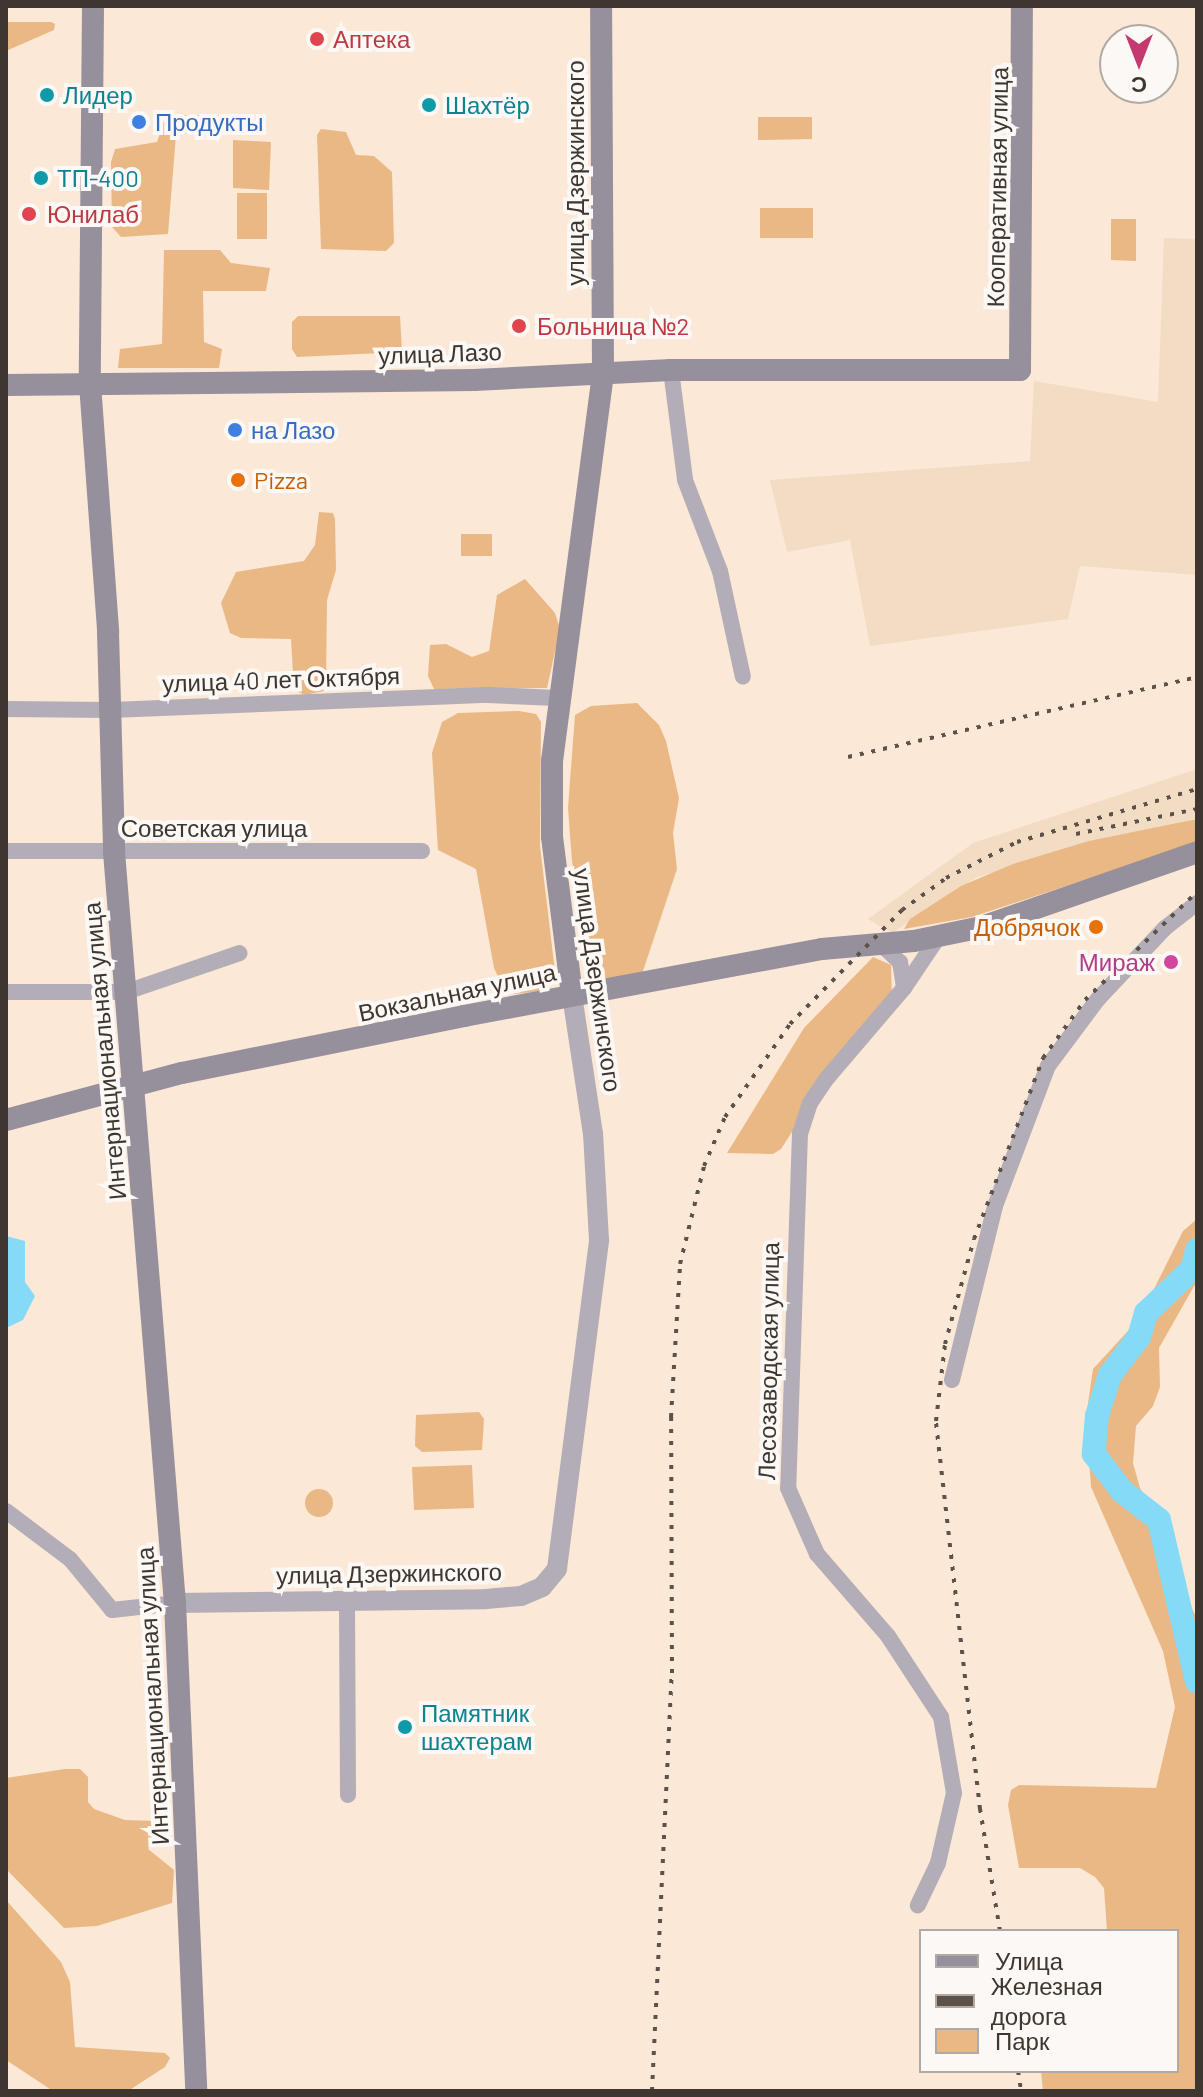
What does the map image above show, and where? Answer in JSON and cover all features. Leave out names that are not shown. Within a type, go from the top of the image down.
[{"type":"main road","name":"Интернациональная улица","points":[[93,6],[90,384],[111,710],[114,852],[175,1603],[196,2091]]},
{"type":"main road","name":"улица Дзержинского","points":[[572,995],[552,837],[557,698],[603,373],[601,6]]},
{"type":"main road","name":"Кооперативная улица","points":[[1020,370],[1022,6]]},
{"type":"main road","name":"улица Лазо","points":[[6,385],[671,370],[1020,370]]},
{"type":"main road","name":"Вокзальная улица","points":[[6,1120],[131,1085],[572,995],[808,951],[939,936],[982,927],[1197,852]]},
{"type":"street","points":[[671,370],[685,480],[720,571],[743,677]]},
{"type":"street","name":"улица 40 лет Октября","points":[[6,709],[111,710],[488,695],[557,698]]},
{"type":"street","name":"Советская улица","points":[[6,851],[422,851]]},
{"type":"street","points":[[952,1380],[995,1206],[1048,1066],[1098,999],[1165,928],[1197,903]]},
{"type":"street","name":"Лесозаводская улица","points":[[918,1905],[938,1863],[954,1793],[941,1717],[888,1636],[817,1554],[788,1488],[796,1166],[802,1121],[827,1078],[904,988],[939,936]]},
{"type":"street","points":[[880,943],[900,962],[904,988]]},
{"type":"street","points":[[6,992],[126,992],[240,953]]},
{"type":"street","name":"улица Дзержинского","points":[[175,1603],[347,1603],[521,1596],[542,1587],[557,1569],[599,1240],[593,1134],[572,995]]},
{"type":"street","points":[[6,1511],[70,1559],[112,1610],[175,1603]]},
{"type":"street","points":[[347,1603],[348,1795]]},
{"type":"shaded area","points":[[1164,238],[1197,239],[1197,575],[1080,566],[1068,619],[870,646],[850,540],[787,552],[770,480],[1030,461],[1034,381],[1158,402]]},
{"type":"shaded area","points":[[1197,769],[1197,818],[977,877],[892,933],[868,919],[973,843]]},
{"type":"green space","points":[[6,22],[55,24],[54,30],[6,51]]},
{"type":"green space","points":[[166,115],[222,115],[225,128],[176,135],[168,234],[121,237],[112,227],[111,162],[115,149],[157,142]]},
{"type":"green space","points":[[758,117],[812,117],[812,139],[758,140]]},
{"type":"green space","points":[[321,129],[346,132],[356,155],[374,156],[392,172],[394,243],[386,251],[321,249],[317,135]]},
{"type":"green space","points":[[233,140],[271,142],[269,190],[233,188]]},
{"type":"green space","points":[[237,193],[267,193],[267,239],[237,239]]},
{"type":"green space","points":[[760,208],[813,208],[813,238],[760,238]]},
{"type":"green space","points":[[1111,219],[1136,219],[1136,261],[1111,260]]},
{"type":"green space","points":[[164,250],[220,250],[231,263],[270,268],[266,291],[203,291],[204,342],[222,349],[219,368],[118,368],[120,349],[162,344]]},
{"type":"green space","points":[[298,316],[400,316],[402,352],[297,357],[292,349],[292,322]]},
{"type":"green space","points":[[319,512],[333,513],[335,519],[336,570],[327,600],[326,684],[324,691],[305,695],[294,690],[291,639],[241,638],[230,633],[221,603],[236,572],[304,561],[315,545]]},
{"type":"green space","points":[[461,534],[492,534],[492,556],[461,556]]},
{"type":"green space","points":[[525,579],[555,613],[560,629],[547,688],[434,689],[428,676],[430,645],[446,644],[472,657],[489,651],[497,595]]},
{"type":"green space","points":[[637,703],[659,725],[666,741],[679,798],[673,833],[677,869],[642,974],[596,981],[572,861],[568,808],[575,715],[591,706]]},
{"type":"green space","points":[[519,711],[536,714],[541,722],[540,846],[556,980],[542,991],[514,994],[503,987],[494,968],[476,869],[438,850],[432,753],[442,722],[458,713]]},
{"type":"green space","points":[[1197,819],[1197,843],[972,917],[904,929],[910,919],[961,886],[1013,864],[1089,841]]},
{"type":"green space","points":[[873,957],[891,965],[892,1000],[828,1076],[781,1149],[773,1154],[727,1153],[804,1028]]},
{"type":"green space","points":[[1197,1219],[1197,1281],[1159,1348],[1160,1387],[1153,1406],[1136,1426],[1133,1463],[1140,1488],[1176,1547],[1180,1583],[1197,1619],[1197,2091],[1043,2091],[1041,2073],[1179,2073],[1179,1929],[1107,1929],[1104,1888],[1095,1877],[1080,1868],[1019,1868],[1008,1805],[1011,1790],[1019,1785],[1156,1788],[1175,1707],[1163,1651],[1091,1487],[1086,1417],[1093,1369],[1139,1319],[1183,1231]]},
{"type":"green space","points":[[479,1412],[484,1419],[482,1450],[422,1452],[415,1446],[416,1415]]},
{"type":"green space","points":[[472,1465],[474,1508],[414,1510],[412,1467]]},
{"type":"green space","points":[[319,1489],[329,1493],[333,1503],[329,1513],[319,1517],[309,1513],[305,1503],[309,1493]]},
{"type":"green space","points":[[80,1769],[88,1777],[88,1802],[94,1809],[125,1820],[156,1821],[161,1836],[148,1849],[174,1870],[172,1903],[97,1926],[64,1928],[6,1869],[6,1778]]},
{"type":"green space","points":[[6,1900],[61,1962],[70,1982],[75,2047],[165,2053],[170,2058],[165,2067],[128,2091],[53,2091],[6,2060]]},
{"type":"water","points":[[6,1236],[25,1241],[25,1282],[35,1296],[23,1320],[6,1328]]},
{"type":"waterway","points":[[1197,1250],[1193,1268],[1146,1313],[1139,1337],[1110,1375],[1097,1416],[1094,1454],[1122,1491],[1159,1520],[1197,1682]]},
{"type":"railway","points":[[848,757],[1197,677]]},
{"type":"railway","points":[[652,2091],[672,1673],[671,1417],[680,1264],[704,1166],[725,1117],[790,1024],[902,910],[946,878],[1017,842],[1197,789]]},
{"type":"railway","points":[[1076,834],[1197,809]]},
{"type":"railway","points":[[1000,1929],[980,1809],[936,1421],[945,1344],[974,1239],[1043,1058],[1085,1000],[1197,892]]},
{"type":"railway","points":[[1018,2073],[1021,2091]]},
{"type":"place","name":"Аптека","points":[[317,39]]},
{"type":"place","name":"Лидер","points":[[47,95]]},
{"type":"place","name":"Шахтёр","points":[[429,105]]},
{"type":"place","name":"Продукты","points":[[139,122]]},
{"type":"place","name":"ТП-400","points":[[41,178]]},
{"type":"place","name":"Юнилаб","points":[[29,214]]},
{"type":"place","name":"Больница №2","points":[[519,326]]},
{"type":"place","name":"на Лазо","points":[[235,430]]},
{"type":"place","name":"Pizza","points":[[238,480]]},
{"type":"place","name":"Добрячок","points":[[1096,927]]},
{"type":"place","name":"Мираж","points":[[1171,962]]},
{"type":"place","name":"Памятник шахтерам","points":[[405,1727]]}]
